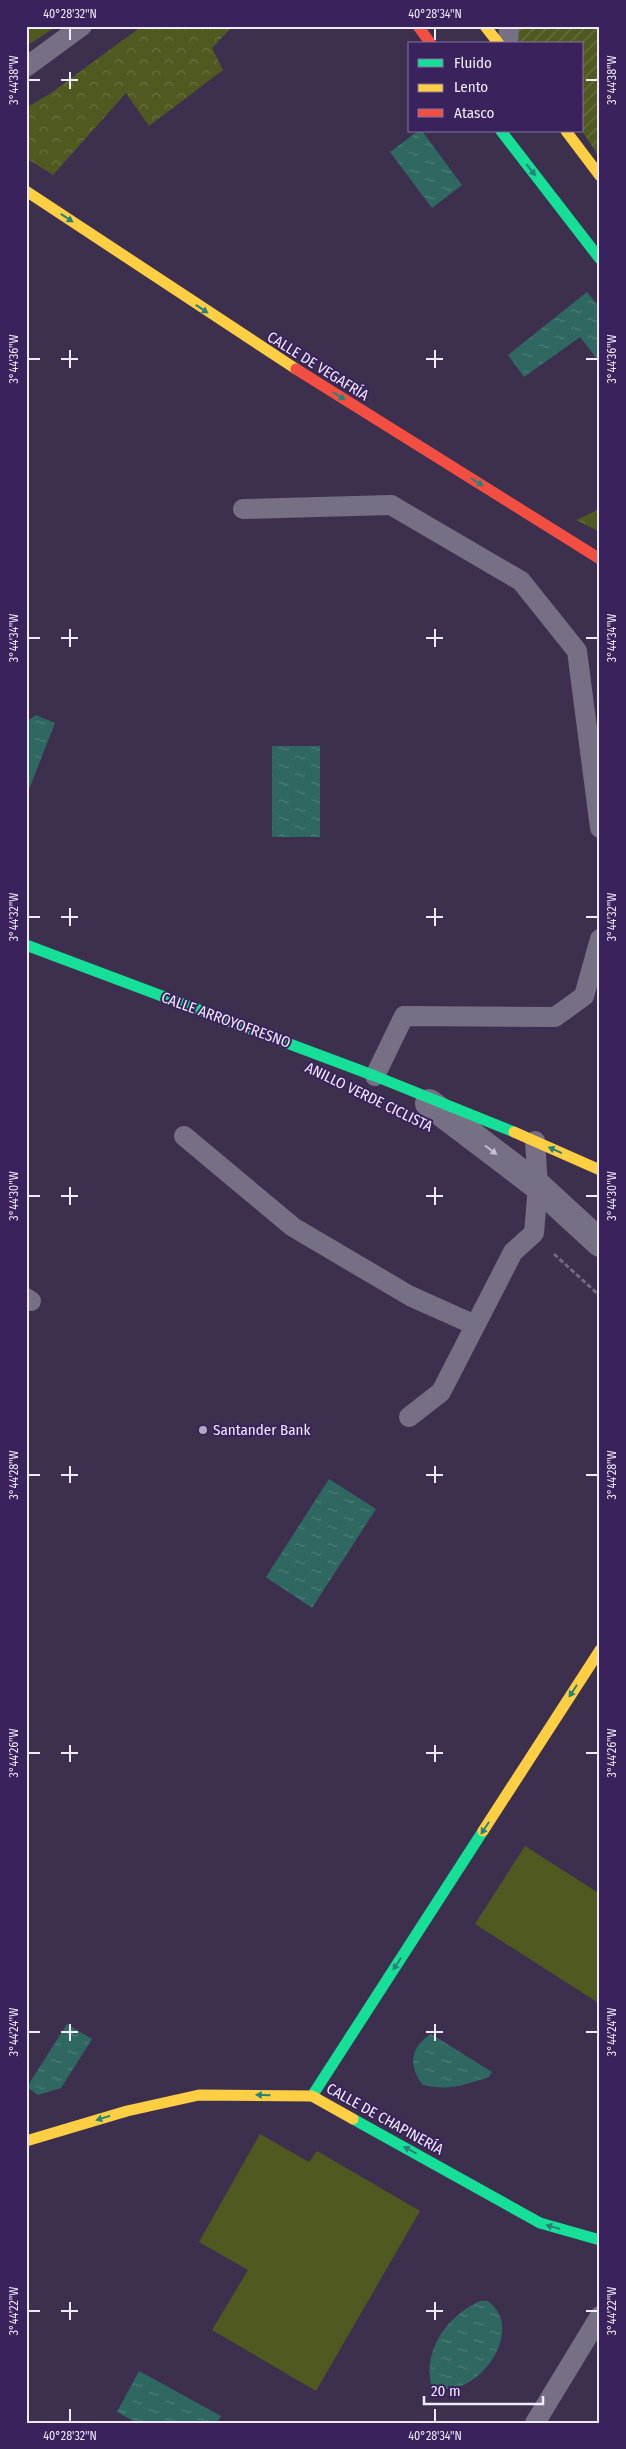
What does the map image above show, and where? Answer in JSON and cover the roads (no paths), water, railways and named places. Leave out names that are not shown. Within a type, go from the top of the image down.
[{"type":"street","points":[[418,26],[430,42]]},
{"type":"street","points":[[485,26],[497,42]]},
{"type":"street","points":[[502,132],[600,259]]},
{"type":"street","points":[[567,132],[600,176]]},
{"type":"street","name":"CALLE DE VEGAFRÍA","points":[[26,191],[249,340],[600,559]]},
{"type":"street","name":"CALLE ARROYOFRESNO","points":[[28,950],[376,1076],[424,1099],[535,1141],[600,1170]]},
{"type":"street","name":"CALLE ARROYOFRESNO","points":[[424,1099],[538,1186],[600,1243]]},
{"type":"street","points":[[312,2096],[600,1650]]},
{"type":"street","name":"CALLE DE CHAPINERÍA","points":[[26,2141],[127,2111],[199,2095],[312,2096],[540,2223],[600,2240]]},
{"type":"lane","points":[[26,67],[82,26]]},
{"type":"lane","points":[[508,42],[509,26]]},
{"type":"lane","points":[[243,510],[391,506],[521,581],[577,651],[600,828]]},
{"type":"lane","points":[[376,1076],[404,1016],[555,1017],[584,996],[600,939]]},
{"type":"lane","points":[[184,1136],[293,1227],[410,1296],[475,1325]]},
{"type":"lane","points":[[409,1418],[440,1392],[513,1252],[534,1233],[538,1186],[535,1141]]},
{"type":"lane","points":[[535,2423],[600,2316]]},
{"type":"water","points":[[417,132],[423,132],[462,185],[432,208],[390,152]]},
{"type":"water","points":[[587,292],[600,308],[600,358],[598,360],[580,337],[524,377],[508,355]]},
{"type":"water","points":[[36,715],[55,723],[26,797],[26,722]]},
{"type":"water","points":[[272,746],[320,746],[320,837],[272,837]]},
{"type":"water","points":[[329,1479],[376,1509],[312,1608],[266,1577]]},
{"type":"water","points":[[67,2024],[92,2039],[61,2088],[38,2095],[27,2087]]},
{"type":"water","points":[[431,2034],[492,2072],[489,2077],[464,2085],[449,2087],[423,2085],[415,2071],[414,2057],[419,2045]]},
{"type":"water","points":[[480,2301],[488,2301],[499,2315],[502,2331],[498,2348],[490,2364],[477,2377],[462,2386],[446,2389],[431,2384],[431,2358],[441,2334],[458,2315]]},
{"type":"water","points":[[139,2371],[221,2416],[217,2423],[137,2423],[117,2412]]},
{"type":"place","name":"Santander Bank","points":[[203,1430]]}]
